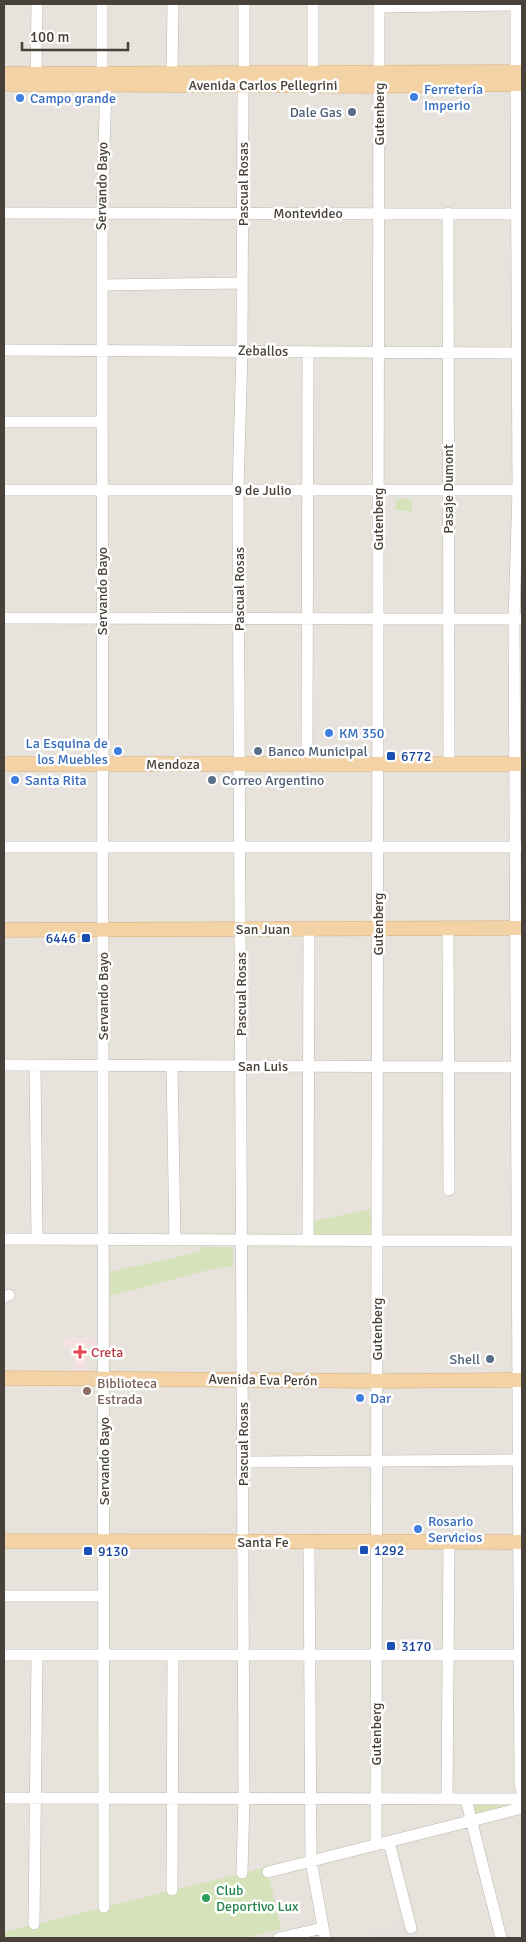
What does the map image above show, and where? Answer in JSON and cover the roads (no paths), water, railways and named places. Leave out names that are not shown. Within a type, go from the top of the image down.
[{"type":"main road","name":"Avenida Carlos Pellegrini","points":[[4,74],[36,74],[104,79],[519,78]]},
{"type":"main road","name":"Avenida Carlos Pellegrini","points":[[4,84],[172,74],[243,80],[313,74],[379,79]]},
{"type":"main road","name":"Mendoza","points":[[4,764],[519,764]]},
{"type":"main road","name":"San Juan","points":[[4,930],[519,928]]},
{"type":"main road","name":"Avenida Eva Perón","points":[[4,1378],[377,1381],[520,1380]]},
{"type":"main road","name":"Santa Fe","points":[[4,1542],[521,1542]]},
{"type":"street","points":[[36,74],[37,4]]},
{"type":"street","name":"Servando Bayo","points":[[102,4],[104,79],[102,213],[104,1907]]},
{"type":"street","points":[[172,74],[173,4]]},
{"type":"street","name":"Pascual Rosas","points":[[242,1873],[244,1798],[238,490],[242,351],[244,4]]},
{"type":"street","points":[[313,4],[313,74]]},
{"type":"street","points":[[379,5],[516,4],[519,78],[520,214],[518,619],[520,1782],[522,1793]]},
{"type":"street","name":"Gutenberg","points":[[376,1845],[379,5]]},
{"type":"street","name":"Montevideo","points":[[4,213],[520,214]]},
{"type":"street","name":"Pasaje Dumont","points":[[448,213],[449,764]]},
{"type":"street","points":[[102,285],[241,283]]},
{"type":"street","name":"Zeballos","points":[[4,350],[520,353]]},
{"type":"street","points":[[308,352],[308,764]]},
{"type":"street","points":[[4,422],[102,422]]},
{"type":"street","name":"9 de Julio","points":[[4,490],[520,490]]},
{"type":"street","points":[[4,618],[518,619]]},
{"type":"street","points":[[4,847],[519,847]]},
{"type":"street","points":[[448,928],[449,1190]]},
{"type":"street","points":[[308,1240],[309,929]]},
{"type":"street","name":"San Luis","points":[[4,1066],[519,1067]]},
{"type":"street","points":[[35,1066],[37,1239]]},
{"type":"street","points":[[172,1066],[174,1240]]},
{"type":"street","points":[[4,1239],[520,1241]]},
{"type":"street","points":[[243,1462],[520,1460]]},
{"type":"street","points":[[279,1938],[324,1933],[311,1861],[309,1542]]},
{"type":"street","points":[[447,1799],[449,1542]]},
{"type":"street","points":[[4,1596],[104,1596]]},
{"type":"street","points":[[4,1655],[521,1655]]},
{"type":"street","points":[[34,1924],[37,1655]]},
{"type":"street","points":[[172,1890],[173,1655]]},
{"type":"street","points":[[4,1798],[522,1799]]},
{"type":"street","points":[[466,1799],[501,1938]]},
{"type":"street","points":[[268,1872],[522,1808]]},
{"type":"street","points":[[389,1842],[411,1928]]},
{"type":"place","name":"Ferretería Imperio","points":[[414,97]]},
{"type":"place","name":"Campo grande","points":[[20,98]]},
{"type":"place","name":"Dale Gas","points":[[352,112]]},
{"type":"place","name":"KM 350","points":[[329,733]]},
{"type":"place","name":"La Esquina de los Muebles","points":[[118,751]]},
{"type":"place","name":"Banco Municipal","points":[[258,751]]},
{"type":"place","name":"6772","points":[[391,756]]},
{"type":"place","name":"Santa Rita","points":[[15,780]]},
{"type":"place","name":"Correo Argentino","points":[[212,780]]},
{"type":"place","name":"6446","points":[[86,938]]},
{"type":"place","name":"Creta","points":[[80,1352]]},
{"type":"place","name":"Shell","points":[[490,1359]]},
{"type":"place","name":"Biblioteca Estrada","points":[[87,1391]]},
{"type":"place","name":"Dar","points":[[360,1398]]},
{"type":"place","name":"Rosario Servicios","points":[[418,1529]]},
{"type":"place","name":"1292","points":[[364,1550]]},
{"type":"place","name":"9130","points":[[88,1551]]},
{"type":"place","name":"3170","points":[[391,1646]]},
{"type":"place","name":"Club Deportivo Lux","points":[[206,1898]]}]
